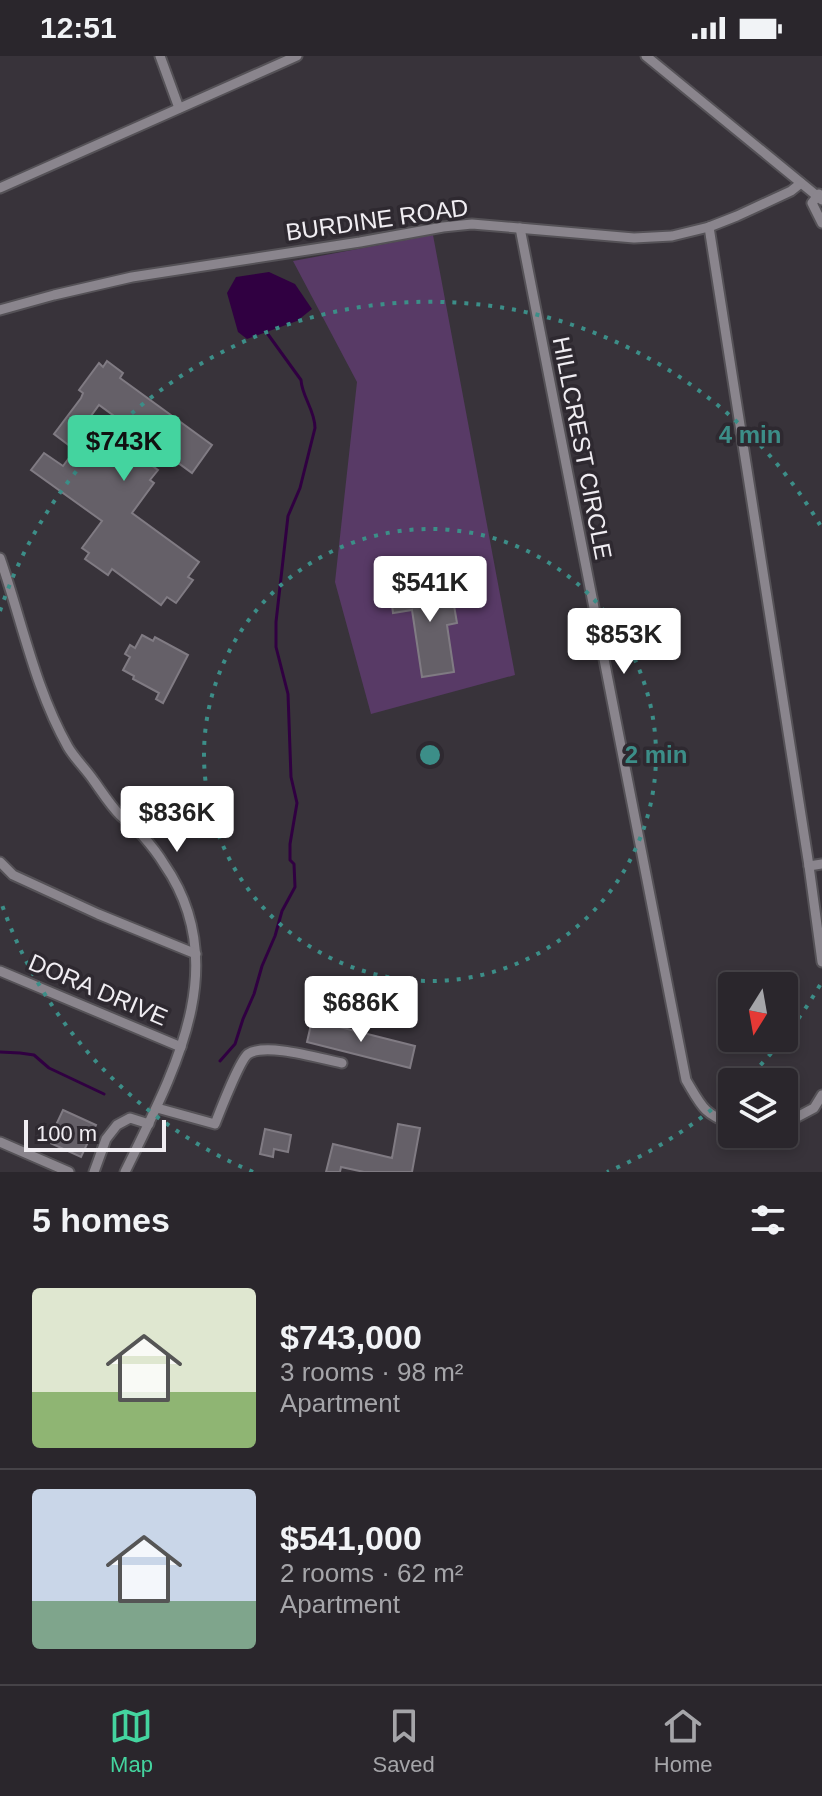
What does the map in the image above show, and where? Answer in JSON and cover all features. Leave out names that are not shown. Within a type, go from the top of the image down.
[{"type":"street","points":[[160,56],[179,108]]},
{"type":"street","points":[[0,188],[297,56]]},
{"type":"street","points":[[646,56],[820,196],[812,203],[822,223]]},
{"type":"street","name":"BURDINE ROAD","points":[[0,310],[132,277],[443,227],[472,224],[648,238],[672,236],[709,227],[791,191],[801,183]]},
{"type":"street","points":[[709,227],[822,962]]},
{"type":"street","name":"HILLCREST CIRCLE","points":[[520,228],[686,1080],[700,1104],[718,1119]]},
{"type":"street","points":[[0,558],[5,589],[54,721],[70,750],[118,813],[142,834],[166,866],[182,894],[193,928],[196,986],[188,1029],[157,1108],[125,1172]]},
{"type":"street","points":[[0,862],[13,875],[196,954]]},
{"type":"street","points":[[809,866],[822,864]]},
{"type":"street","name":"DORA DRIVE","points":[[0,971],[181,1047]]},
{"type":"street","points":[[157,1108],[215,1124],[239,1066],[248,1054],[261,1050],[286,1051],[342,1063]]},
{"type":"street","points":[[798,1117],[814,1108],[822,1095]]},
{"type":"street","points":[[94,1172],[106,1139],[117,1125],[130,1118],[149,1124]]},
{"type":"street","points":[[0,1142],[69,1172]]},
{"type":"shaded area","points":[[433,235],[515,675],[371,714],[335,582],[357,382],[293,261]]},
{"type":"shaded area","points":[[269,272],[295,284],[312,309],[297,321],[247,339],[238,332],[227,293],[236,277]]},
{"type":"building","points":[[107,361],[123,373],[120,378],[212,445],[192,473],[99,405],[88,420],[158,470],[150,480],[154,483],[132,513],[199,562],[188,577],[193,580],[176,603],[167,597],[161,605],[112,569],[108,575],[85,559],[89,553],[82,548],[102,521],[31,470],[44,453],[63,466],[75,450],[54,434],[81,398],[83,393],[79,390],[99,363],[103,367]]},
{"type":"building","points":[[450,582],[457,623],[447,625],[454,672],[422,677],[412,610],[393,613],[390,591]]},
{"type":"building","points":[[142,635],[153,641],[155,637],[188,655],[163,703],[156,699],[159,693],[123,670],[130,657],[125,654],[130,645],[135,648]]},
{"type":"building","points":[[312,1020],[415,1046],[410,1068],[307,1042]]},
{"type":"building","points":[[63,1110],[96,1125],[81,1157],[48,1142]]},
{"type":"building","points":[[398,1124],[420,1128],[412,1172],[364,1172],[341,1167],[340,1172],[326,1172],[333,1144],[392,1158]]},
{"type":"building","points":[[265,1129],[291,1135],[288,1152],[274,1149],[273,1157],[260,1154]]},
{"type":"waterway","points":[[220,1061],[235,1044],[282,911],[295,887],[290,844],[297,803],[291,777],[288,694],[276,647],[276,622],[288,516],[300,488],[315,428],[301,380],[267,333]]},
{"type":"waterway","points":[[0,1052],[34,1055],[49,1068],[104,1094]]}]
